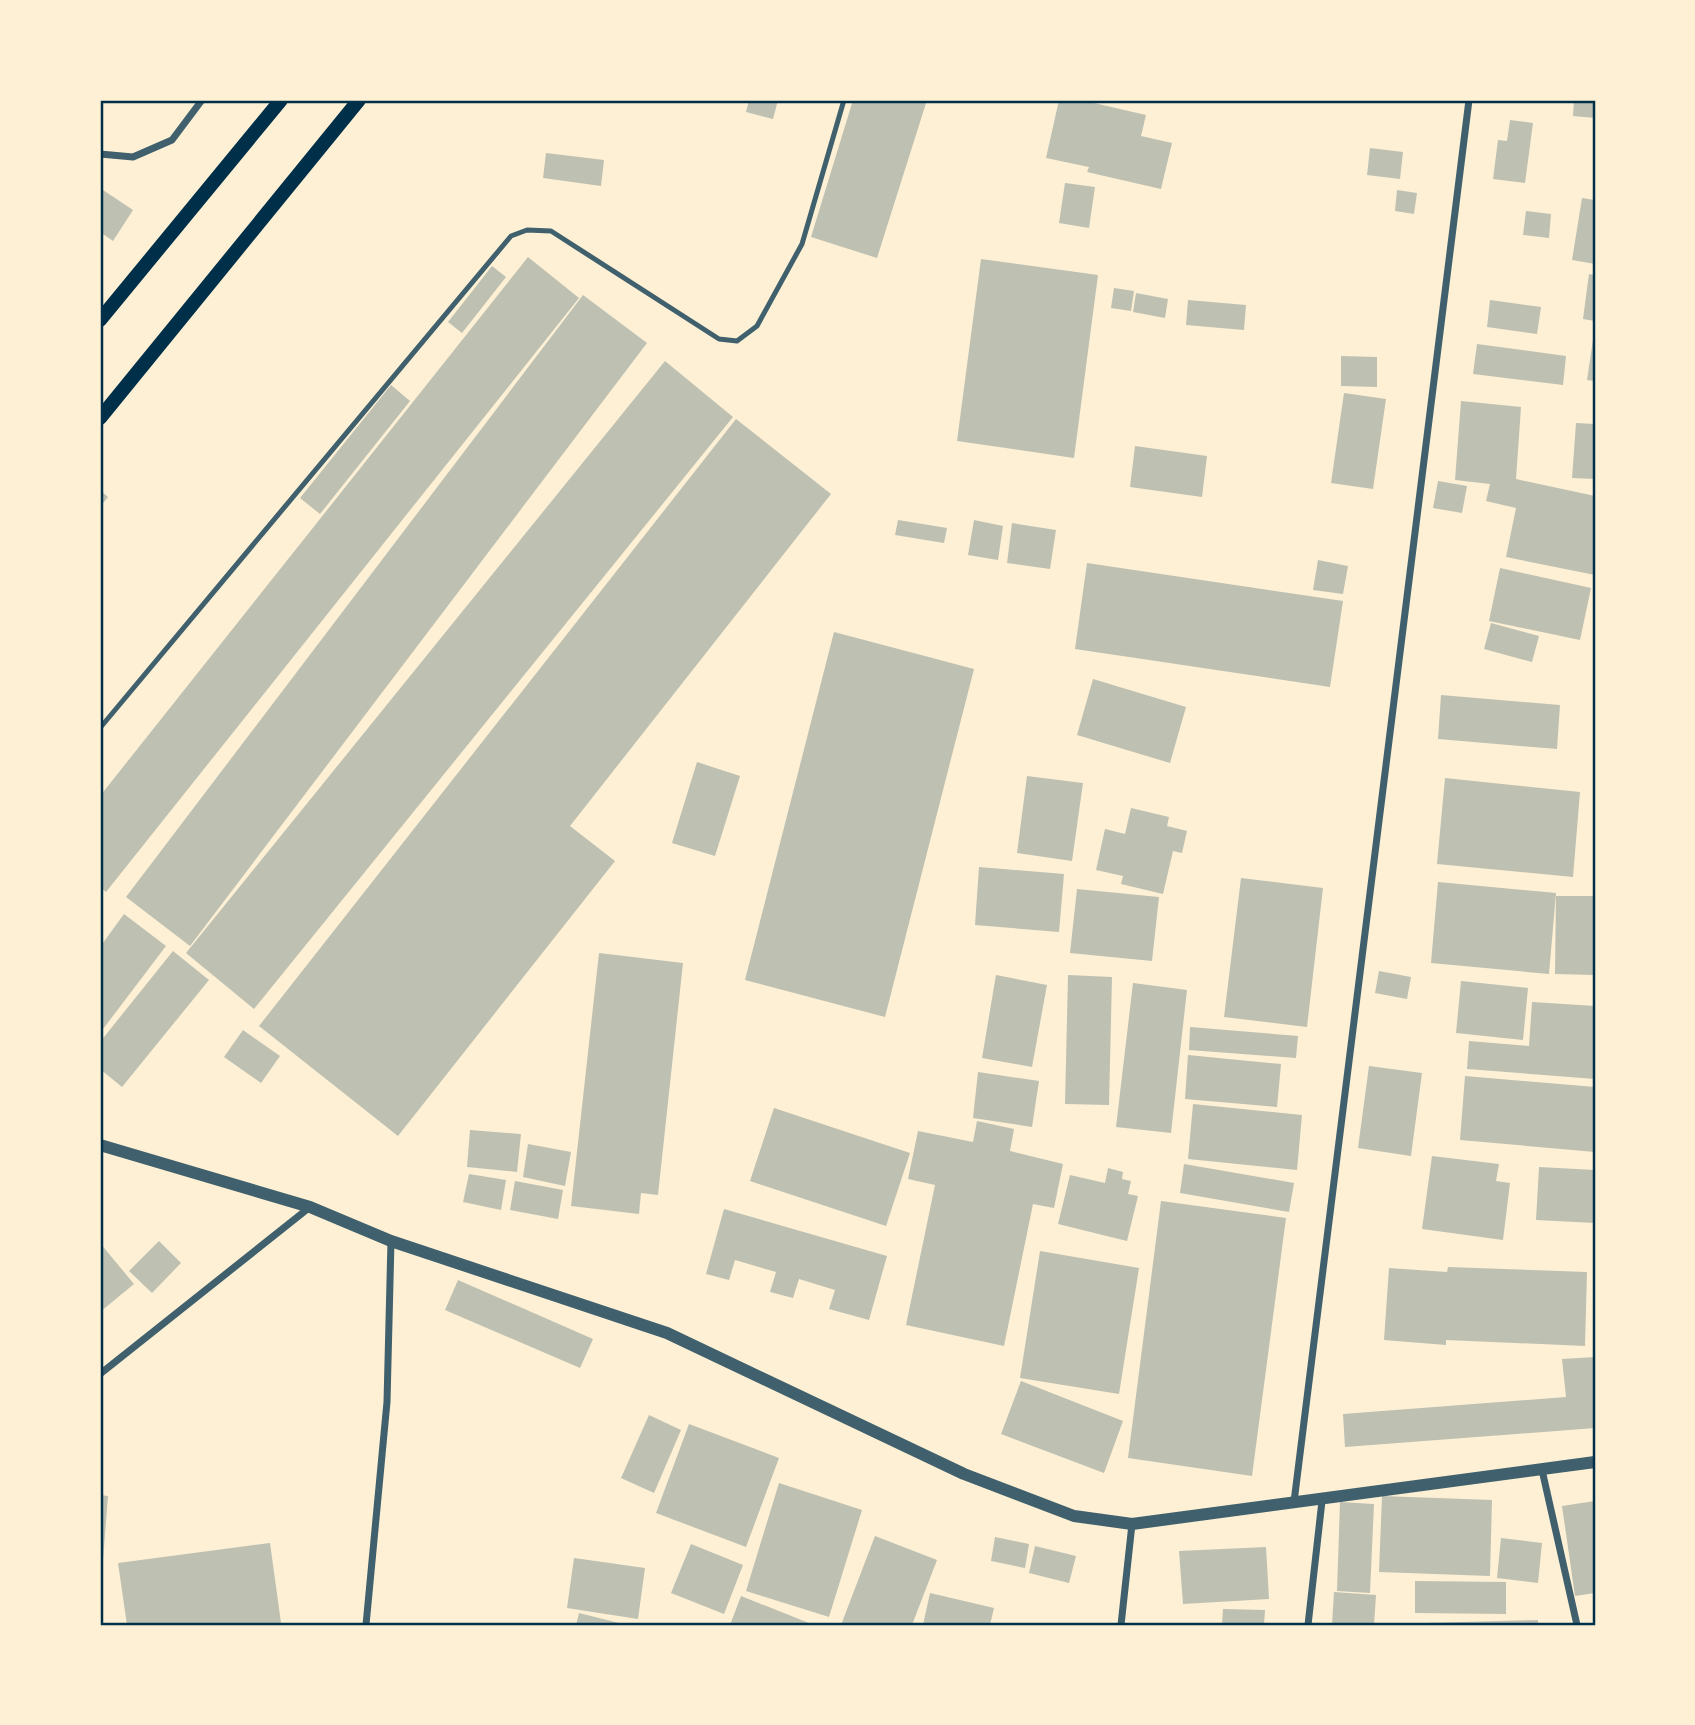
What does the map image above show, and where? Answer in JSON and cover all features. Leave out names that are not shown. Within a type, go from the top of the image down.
[{"type":"main road","points":[[100,320],[281,100]]},
{"type":"main road","points":[[100,418],[359,100]]},
{"type":"street","points":[[100,154],[133,157],[172,140],[202,100]]},
{"type":"street","points":[[1294,1503],[1469,100]]},
{"type":"street","points":[[100,1145],[310,1207],[391,1241],[667,1333],[964,1474],[1074,1516],[1132,1524],[1322,1501],[1595,1462]]},
{"type":"street","points":[[100,1374],[310,1207]]},
{"type":"street","points":[[366,1625],[387,1402],[391,1241]]},
{"type":"street","points":[[1542,1470],[1577,1625]]},
{"type":"street","points":[[1308,1625],[1322,1501]]},
{"type":"street","points":[[1121,1625],[1132,1524]]},
{"type":"lane","points":[[100,728],[511,236],[527,230],[551,231],[719,339],[737,341],[757,326],[802,244],[844,100]]},
{"type":"building","points":[[749,100],[778,100],[773,119],[746,112]]},
{"type":"building","points":[[853,100],[927,100],[877,258],[811,237]]},
{"type":"building","points":[[1059,100],[1081,100],[1146,115],[1141,136],[1172,143],[1161,189],[1087,172],[1089,167],[1046,158]]},
{"type":"building","points":[[1574,100],[1595,100],[1595,118],[1573,116]]},
{"type":"building","points":[[1510,120],[1533,123],[1525,183],[1493,179],[1498,140],[1507,141]]},
{"type":"building","points":[[1370,148],[1403,152],[1400,179],[1367,175]]},
{"type":"building","points":[[546,153],[604,160],[601,186],[543,178]]},
{"type":"building","points":[[1065,183],[1095,187],[1089,228],[1059,223]]},
{"type":"building","points":[[100,188],[133,210],[113,241],[100,232]]},
{"type":"building","points":[[1397,190],[1417,193],[1414,214],[1395,211]]},
{"type":"building","points":[[1582,198],[1595,200],[1595,264],[1572,260]]},
{"type":"building","points":[[1526,211],[1551,214],[1549,238],[1523,235]]},
{"type":"building","points":[[528,257],[579,298],[106,892],[100,887],[100,796]]},
{"type":"building","points":[[981,259],[1098,275],[1074,458],[957,441]]},
{"type":"building","points":[[492,266],[506,277],[462,333],[448,322]]},
{"type":"building","points":[[1589,274],[1595,275],[1595,321],[1583,319]]},
{"type":"building","points":[[1114,288],[1134,291],[1131,311],[1111,308]]},
{"type":"building","points":[[1136,293],[1168,299],[1165,318],[1133,312]]},
{"type":"building","points":[[583,295],[647,343],[190,946],[126,897]]},
{"type":"building","points":[[1188,300],[1246,305],[1244,330],[1186,325]]},
{"type":"building","points":[[1490,300],[1541,307],[1537,334],[1487,327]]},
{"type":"building","points":[[1595,333],[1595,381],[1587,380]]},
{"type":"building","points":[[1477,344],[1566,356],[1563,385],[1473,374]]},
{"type":"building","points":[[1341,356],[1377,357],[1377,387],[1341,386]]},
{"type":"building","points":[[665,361],[733,417],[254,1009],[186,953]]},
{"type":"building","points":[[391,385],[410,401],[320,514],[300,498]]},
{"type":"building","points":[[1344,393],[1386,399],[1373,489],[1331,483]]},
{"type":"building","points":[[1461,401],[1521,407],[1516,479],[1595,496],[1595,575],[1506,557],[1516,508],[1486,501],[1490,484],[1455,480]]},
{"type":"building","points":[[736,419],[831,494],[570,826],[615,861],[398,1136],[259,1026]]},
{"type":"building","points":[[1576,423],[1595,424],[1595,479],[1572,478]]},
{"type":"building","points":[[1135,446],[1207,456],[1202,497],[1130,487]]},
{"type":"building","points":[[1438,481],[1467,486],[1462,513],[1433,508]]},
{"type":"building","points":[[100,490],[108,497],[100,507]]},
{"type":"building","points":[[898,520],[947,528],[944,543],[895,535]]},
{"type":"building","points":[[974,520],[1003,526],[998,560],[968,555]]},
{"type":"building","points":[[1012,523],[1056,530],[1050,569],[1007,563]]},
{"type":"building","points":[[1318,560],[1348,566],[1343,594],[1313,590]]},
{"type":"building","points":[[1087,563],[1343,601],[1330,687],[1075,649]]},
{"type":"building","points":[[1500,568],[1591,588],[1580,640],[1489,621]]},
{"type":"building","points":[[1491,623],[1539,636],[1532,662],[1484,649]]},
{"type":"building","points":[[834,632],[974,669],[885,1017],[745,980]]},
{"type":"building","points":[[1093,679],[1186,707],[1170,763],[1077,735]]},
{"type":"building","points":[[1441,695],[1560,705],[1557,749],[1438,739]]},
{"type":"building","points":[[697,762],[740,776],[715,856],[672,843]]},
{"type":"building","points":[[1027,776],[1083,783],[1072,861],[1017,853]]},
{"type":"building","points":[[1445,778],[1580,792],[1573,877],[1437,864]]},
{"type":"building","points":[[1131,808],[1169,817],[1167,826],[1187,831],[1182,853],[1173,851],[1163,894],[1121,884],[1123,876],[1096,870],[1105,829],[1125,834]]},
{"type":"building","points":[[979,867],[1064,874],[1059,932],[975,925]]},
{"type":"building","points":[[1241,878],[1323,888],[1307,1027],[1224,1017]]},
{"type":"building","points":[[1438,882],[1556,893],[1549,974],[1431,963]]},
{"type":"building","points":[[1077,889],[1159,897],[1152,961],[1070,953]]},
{"type":"building","points":[[1556,896],[1595,896],[1595,975],[1555,974]]},
{"type":"building","points":[[124,914],[166,946],[100,1033],[100,947]]},
{"type":"building","points":[[173,951],[209,980],[122,1087],[100,1069],[100,1042]]},
{"type":"building","points":[[599,953],[683,963],[658,1195],[641,1193],[639,1214],[571,1206]]},
{"type":"building","points":[[1379,971],[1411,977],[1407,999],[1375,993]]},
{"type":"building","points":[[996,975],[1047,985],[1032,1067],[982,1058]]},
{"type":"building","points":[[1068,975],[1112,977],[1109,1105],[1065,1104]]},
{"type":"building","points":[[1461,981],[1528,988],[1523,1040],[1456,1033]]},
{"type":"building","points":[[1133,983],[1187,990],[1171,1133],[1116,1127]]},
{"type":"building","points":[[1532,1002],[1595,1006],[1595,1079],[1467,1069],[1469,1041],[1529,1046]]},
{"type":"building","points":[[1190,1027],[1298,1036],[1296,1058],[1189,1050]]},
{"type":"building","points":[[243,1030],[280,1056],[261,1083],[224,1057]]},
{"type":"building","points":[[1188,1055],[1281,1064],[1277,1107],[1185,1099]]},
{"type":"building","points":[[1369,1066],[1422,1073],[1411,1156],[1358,1148]]},
{"type":"building","points":[[978,1072],[1039,1081],[1032,1127],[973,1118]]},
{"type":"building","points":[[1465,1076],[1595,1087],[1595,1152],[1460,1140]]},
{"type":"building","points":[[1193,1104],[1302,1115],[1297,1170],[1188,1159]]},
{"type":"building","points":[[774,1108],[910,1153],[886,1226],[750,1181]]},
{"type":"building","points":[[977,1121],[1014,1129],[1010,1151],[1063,1164],[1054,1208],[1033,1204],[1004,1346],[906,1325],[935,1185],[908,1179],[918,1131],[973,1142]]},
{"type":"building","points":[[470,1130],[521,1134],[517,1172],[467,1167]]},
{"type":"building","points":[[528,1144],[571,1152],[565,1186],[523,1177]]},
{"type":"building","points":[[1432,1156],[1499,1164],[1496,1181],[1510,1183],[1503,1240],[1422,1229]]},
{"type":"building","points":[[1184,1164],[1294,1183],[1289,1212],[1180,1193]]},
{"type":"building","points":[[1539,1167],[1595,1170],[1595,1223],[1536,1220]]},
{"type":"building","points":[[1108,1168],[1123,1172],[1122,1179],[1131,1181],[1128,1194],[1138,1196],[1127,1241],[1058,1224],[1070,1175],[1105,1183]]},
{"type":"building","points":[[469,1174],[506,1180],[501,1210],[463,1202]]},
{"type":"building","points":[[515,1181],[563,1190],[558,1219],[510,1210]]},
{"type":"building","points":[[1161,1201],[1286,1218],[1252,1476],[1128,1458]]},
{"type":"building","points":[[724,1209],[887,1256],[869,1320],[829,1309],[835,1290],[799,1279],[793,1298],[770,1292],[776,1272],[735,1260],[729,1280],[706,1274]]},
{"type":"building","points":[[159,1241],[181,1263],[152,1293],[129,1271]]},
{"type":"building","points":[[100,1243],[134,1284],[100,1312]]},
{"type":"building","points":[[1040,1251],[1139,1268],[1119,1394],[1020,1378]]},
{"type":"building","points":[[1448,1267],[1587,1272],[1585,1346],[1446,1340],[1446,1345],[1384,1340],[1389,1268],[1447,1272]]},
{"type":"building","points":[[458,1280],[593,1339],[580,1368],[445,1310]]},
{"type":"building","points":[[1595,1357],[1595,1428],[1345,1447],[1343,1414],[1566,1397],[1562,1359]]},
{"type":"building","points":[[1021,1381],[1123,1421],[1104,1473],[1001,1434]]},
{"type":"building","points":[[649,1415],[681,1430],[654,1493],[621,1478]]},
{"type":"building","points":[[689,1424],[779,1458],[746,1547],[656,1513]]},
{"type":"building","points":[[779,1483],[862,1510],[829,1617],[746,1591]]},
{"type":"building","points":[[100,1495],[108,1496],[102,1573],[100,1573]]},
{"type":"building","points":[[1382,1496],[1492,1500],[1490,1576],[1379,1572]]},
{"type":"building","points":[[1595,1501],[1595,1593],[1575,1596],[1562,1506]]},
{"type":"building","points":[[1340,1502],[1374,1504],[1370,1593],[1337,1591]]},
{"type":"building","points":[[875,1536],[937,1560],[912,1625],[841,1625]]},
{"type":"building","points":[[995,1537],[1029,1544],[1025,1568],[991,1561]]},
{"type":"building","points":[[1501,1538],[1542,1543],[1538,1583],[1497,1578]]},
{"type":"building","points":[[270,1543],[281,1623],[127,1625],[118,1563]]},
{"type":"building","points":[[691,1544],[743,1565],[724,1614],[671,1593]]},
{"type":"building","points":[[1035,1546],[1076,1556],[1069,1583],[1029,1573]]},
{"type":"building","points":[[1266,1547],[1269,1599],[1183,1604],[1179,1551]]},
{"type":"building","points":[[574,1558],[645,1568],[638,1619],[567,1608]]},
{"type":"building","points":[[1415,1581],[1506,1582],[1506,1614],[1415,1613]]},
{"type":"building","points":[[1334,1592],[1376,1595],[1374,1625],[1332,1625]]},
{"type":"building","points":[[930,1593],[994,1608],[990,1625],[923,1625]]},
{"type":"building","points":[[741,1596],[814,1625],[730,1625]]},
{"type":"building","points":[[1223,1609],[1265,1610],[1264,1625],[1222,1625]]},
{"type":"building","points":[[579,1613],[623,1624],[623,1625],[576,1625]]},
{"type":"building","points":[[1538,1620],[1538,1625],[1425,1625],[1425,1623]]}]
